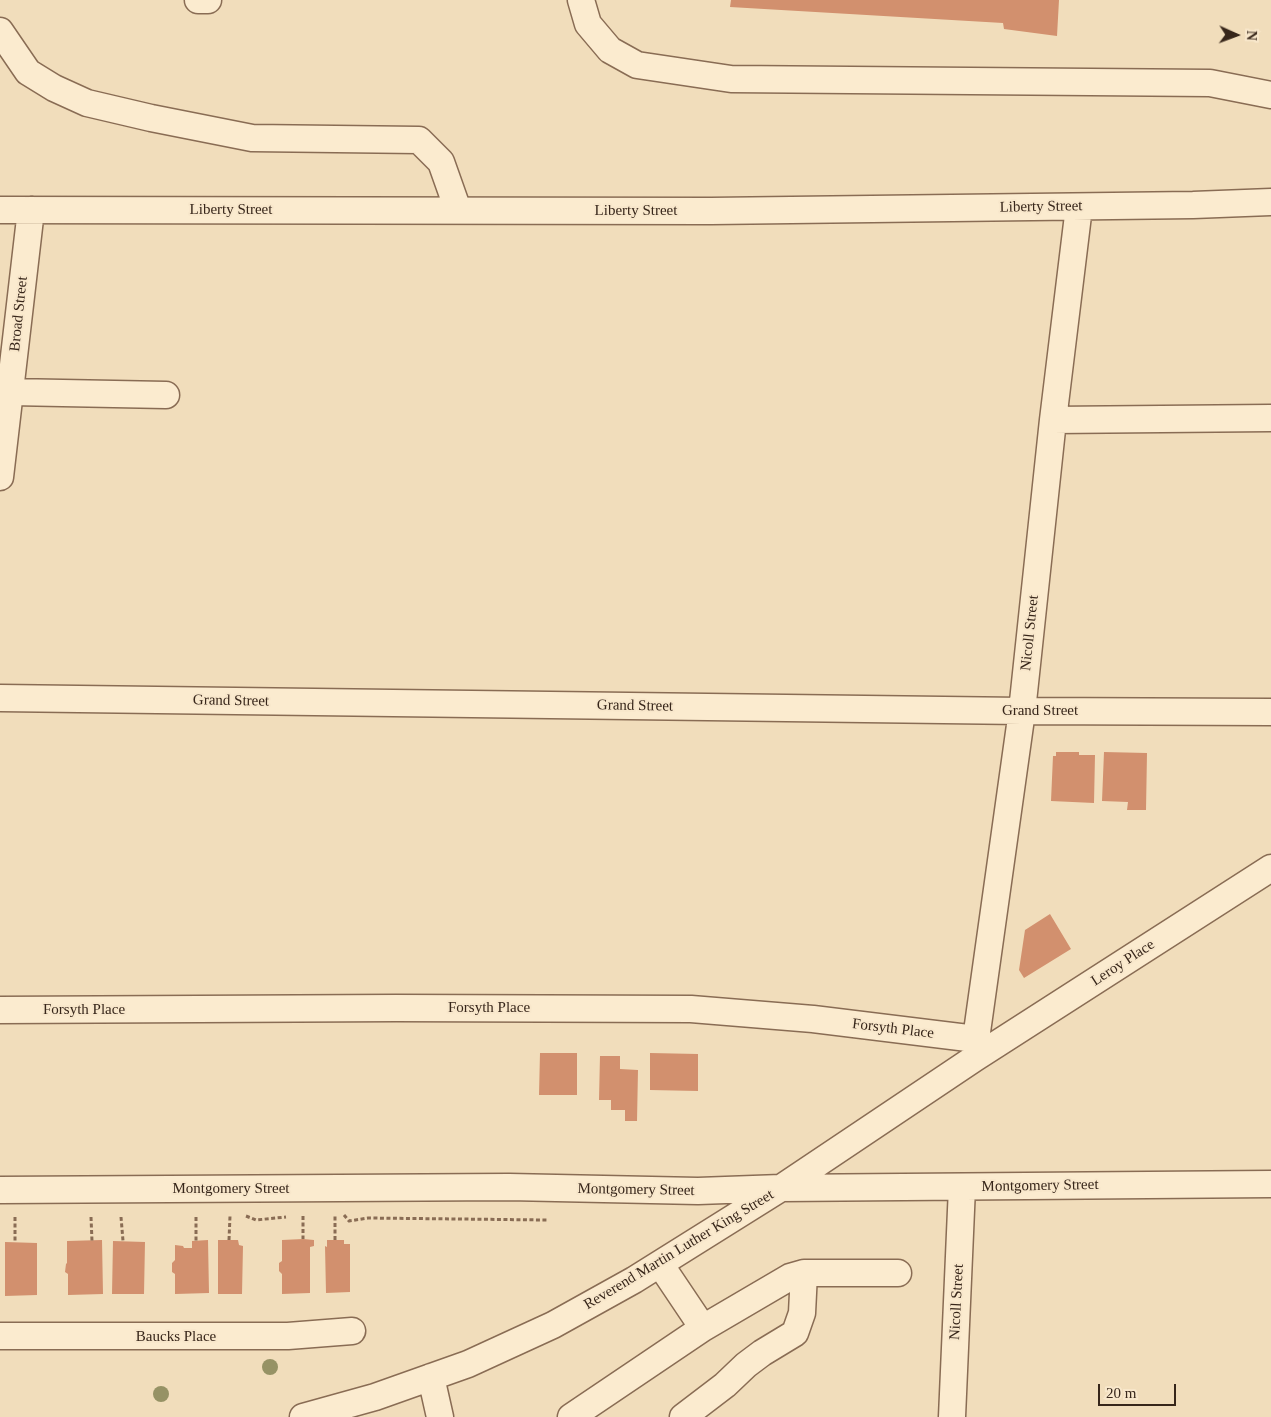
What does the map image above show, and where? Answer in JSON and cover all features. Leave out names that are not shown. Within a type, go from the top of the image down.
[{"type":"street","points":[[198,0],[208,0]]},
{"type":"street","points":[[581,0],[588,24],[610,50],[637,65],[731,78],[1210,83],[1271,95]]},
{"type":"street","points":[[0,31],[28,72],[54,88],[87,103],[252,138],[419,140],[441,162],[458,210]]},
{"type":"street","name":"Liberty Street","points":[[0,210],[711,211],[1194,205],[1271,202]]},
{"type":"street","name":"Nicoll Street","points":[[975,1049],[1022,711],[1053,420],[1079,206]]},
{"type":"street","name":"Broad Street","points":[[0,476],[31,210]]},
{"type":"street","points":[[10,392],[166,395]]},
{"type":"street","points":[[1053,420],[1271,418]]},
{"type":"street","name":"Grand Street","points":[[0,698],[1022,711],[1271,712]]},
{"type":"street","name":"Leroy Place","points":[[975,1049],[1271,868]]},
{"type":"street","name":"Forsyth Place","points":[[0,1010],[691,1009],[813,1019],[975,1049]]},
{"type":"street","name":"Reverend Martin Luther King Street","points":[[303,1417],[375,1396],[468,1364],[553,1325],[634,1280],[781,1188],[975,1049]]},
{"type":"street","name":"Montgomery Street","points":[[0,1190],[509,1187],[698,1191],[781,1188],[1271,1184]]},
{"type":"street","name":"Nicoll Street","points":[[952,1417],[962,1187]]},
{"type":"street","points":[[660,1264],[703,1328]]},
{"type":"street","points":[[683,1417],[725,1385],[762,1353],[795,1333],[802,1313],[804,1273]]},
{"type":"street","points":[[571,1417],[703,1328],[790,1277],[804,1273],[898,1273]]},
{"type":"street","name":"Baucks Place","points":[[0,1336],[288,1336],[352,1332]]},
{"type":"street","points":[[431,1377],[440,1417]]},
{"type":"path","points":[[327,1214],[345,1215],[349,1221],[368,1218],[547,1220]]},
{"type":"path","points":[[335,1214],[335,1240]]},
{"type":"path","points":[[295,1216],[311,1215]]},
{"type":"path","points":[[186,1217],[204,1216]]},
{"type":"path","points":[[221,1216],[245,1216],[256,1220],[287,1217]]},
{"type":"path","points":[[229,1240],[230,1216]]},
{"type":"path","points":[[303,1216],[304,1239]]},
{"type":"path","points":[[7,1217],[24,1217]]},
{"type":"path","points":[[14,1217],[15,1242]]},
{"type":"path","points":[[92,1241],[90,1217],[98,1217]]},
{"type":"path","points":[[114,1217],[130,1217]]},
{"type":"path","points":[[121,1217],[122,1241]]},
{"type":"path","points":[[196,1217],[196,1241]]},
{"type":"building","points":[[731,0],[1059,0],[1057,36],[1004,29],[1003,23],[730,7]]},
{"type":"building","points":[[1056,752],[1079,752],[1079,755],[1095,755],[1094,803],[1051,801],[1053,756],[1056,756]]},
{"type":"building","points":[[1104,752],[1147,753],[1146,810],[1127,810],[1128,802],[1102,801]]},
{"type":"building","points":[[1050,914],[1071,949],[1024,978],[1019,970],[1025,930]]},
{"type":"building","points":[[540,1053],[577,1053],[577,1095],[539,1095]]},
{"type":"building","points":[[650,1053],[698,1054],[698,1091],[650,1090]]},
{"type":"building","points":[[600,1056],[620,1056],[620,1069],[638,1070],[637,1121],[625,1121],[625,1110],[611,1110],[611,1100],[599,1100]]},
{"type":"building","points":[[102,1240],[103,1294],[68,1295],[68,1274],[65,1272],[67,1241]]},
{"type":"building","points":[[208,1240],[209,1293],[175,1294],[175,1274],[172,1272],[172,1263],[175,1260],[175,1245],[192,1248],[192,1241]]},
{"type":"building","points":[[218,1240],[238,1240],[239,1245],[243,1246],[242,1294],[218,1294]]},
{"type":"building","points":[[282,1240],[314,1240],[314,1246],[310,1247],[310,1293],[282,1294],[282,1274],[279,1271],[279,1263],[282,1261]]},
{"type":"building","points":[[327,1240],[344,1240],[344,1244],[350,1244],[350,1292],[326,1293],[325,1246],[327,1247]]},
{"type":"building","points":[[113,1241],[145,1242],[144,1294],[112,1294]]},
{"type":"building","points":[[5,1242],[37,1243],[37,1295],[5,1296]]}]
